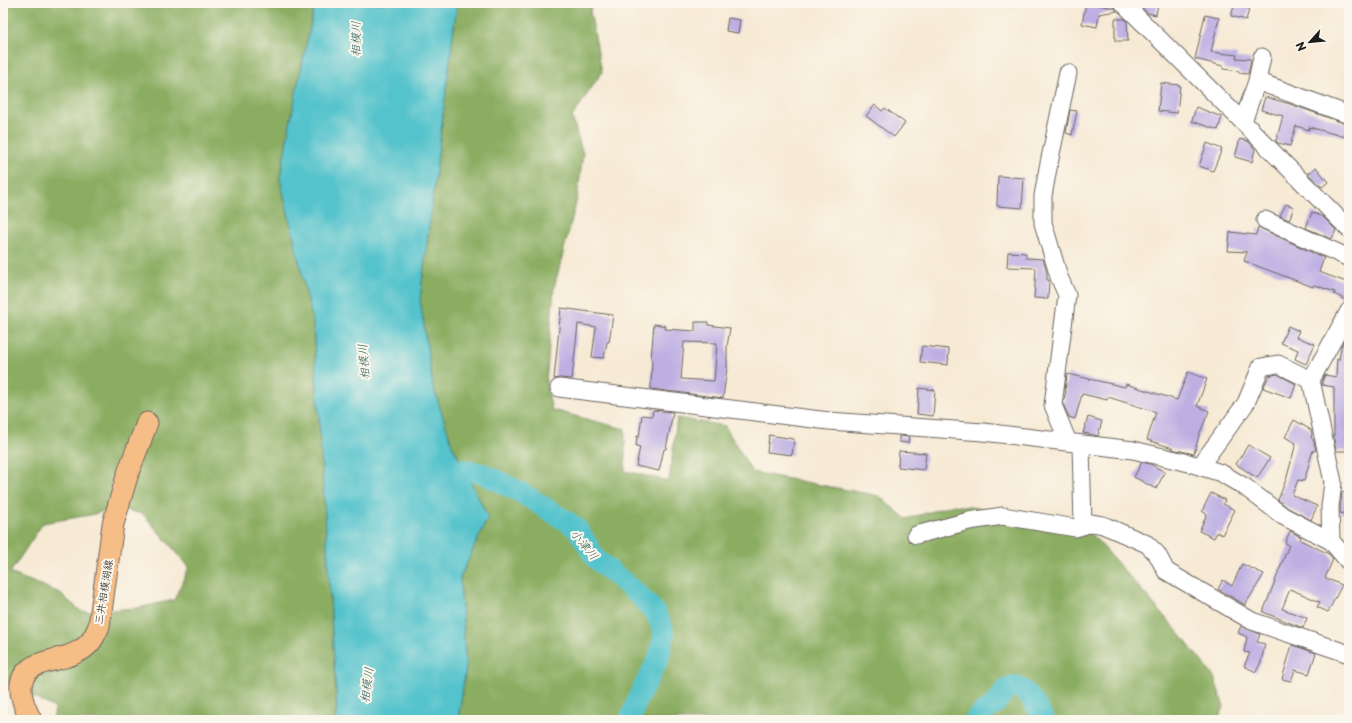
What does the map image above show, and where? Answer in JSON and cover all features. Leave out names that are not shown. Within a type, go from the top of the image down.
[{"type":"main road","name":"三井相模湖線","points":[[31,720],[21,701],[20,688],[23,678],[30,669],[78,652],[88,645],[94,638],[98,626],[113,524],[128,473],[147,423]]},
{"type":"street","points":[[1123,3],[1349,229]]},
{"type":"street","points":[[1243,122],[1257,81],[1262,57]]},
{"type":"street","points":[[1068,73],[1043,196],[1043,223],[1059,277],[1068,295],[1053,405],[1075,443],[1083,526]]},
{"type":"street","points":[[1257,81],[1349,115]]},
{"type":"street","points":[[1265,220],[1349,258]]},
{"type":"street","points":[[1331,540],[1330,507],[1333,482],[1311,380],[1349,312]]},
{"type":"street","points":[[1200,466],[1246,403],[1261,367],[1278,364],[1311,380]]},
{"type":"street","points":[[559,388],[828,421],[984,432],[1134,450],[1200,466],[1221,473],[1245,487],[1283,516],[1331,540],[1349,562]]},
{"type":"street","points":[[916,535],[969,521],[1003,516],[1076,528],[1092,523],[1103,525],[1146,544],[1157,554],[1166,572],[1252,621],[1349,654]]},
{"type":"green space","points":[[3,3],[315,3],[280,178],[313,323],[337,709],[335,720],[53,720],[55,708],[3,682]],"holes":[[[115,508],[143,514],[189,567],[174,600],[137,608],[82,612],[58,592],[10,573],[43,523],[90,515]]]},
{"type":"green space","points":[[457,3],[593,3],[590,11],[602,72],[572,117],[583,154],[577,199],[554,288],[546,383],[552,410],[625,429],[625,471],[669,481],[677,418],[725,426],[752,472],[879,496],[906,519],[954,505],[1076,521],[1099,542],[1179,633],[1214,677],[1224,707],[1218,720],[458,720],[466,668],[460,578],[488,517],[452,445],[433,386],[420,299]]},
{"type":"water","name":"相模川","points":[[315,3],[457,3],[420,299],[433,386],[452,445],[488,517],[460,578],[466,668],[458,720],[335,720],[337,709],[313,323],[280,178]]},
{"type":"building","points":[[1086,3],[1115,8],[1117,11],[1099,14],[1097,27],[1082,24]]},
{"type":"building","points":[[1140,3],[1158,3],[1156,15],[1147,13]]},
{"type":"building","points":[[1235,3],[1251,3],[1246,20],[1231,16]]},
{"type":"building","points":[[1205,15],[1219,18],[1211,52],[1237,55],[1236,58],[1251,59],[1248,74],[1223,69],[1223,66],[1195,59]]},
{"type":"building","points":[[728,18],[740,20],[738,33],[726,31]]},
{"type":"building","points":[[1115,19],[1125,19],[1127,21],[1128,41],[1115,41]]},
{"type":"building","points":[[1161,83],[1180,85],[1177,113],[1158,111]]},
{"type":"building","points":[[1265,97],[1290,104],[1349,125],[1349,138],[1309,127],[1309,130],[1296,126],[1290,146],[1278,143],[1276,141],[1283,116],[1261,110]]},
{"type":"building","points":[[875,105],[882,111],[885,108],[905,123],[894,137],[866,116]]},
{"type":"building","points":[[1196,107],[1222,117],[1218,130],[1192,121]]},
{"type":"building","points":[[1070,110],[1077,111],[1072,135],[1066,133]]},
{"type":"building","points":[[1240,139],[1248,141],[1255,149],[1252,162],[1235,157]]},
{"type":"building","points":[[1207,143],[1222,149],[1213,171],[1199,166]]},
{"type":"building","points":[[1316,167],[1328,182],[1322,187],[1308,174]]},
{"type":"building","points":[[998,176],[1024,178],[1022,208],[997,206]]},
{"type":"building","points":[[1286,204],[1294,207],[1289,220],[1280,216]]},
{"type":"building","points":[[1312,212],[1323,217],[1336,230],[1332,239],[1306,228]]},
{"type":"building","points":[[1258,227],[1324,258],[1319,272],[1349,283],[1349,294],[1346,300],[1334,294],[1335,292],[1314,285],[1313,287],[1244,261],[1247,252],[1228,251],[1230,232],[1256,235]]},
{"type":"building","points":[[1008,252],[1026,253],[1026,258],[1043,259],[1047,273],[1047,280],[1049,280],[1048,299],[1034,298],[1036,268],[1007,267]]},
{"type":"building","points":[[561,308],[613,315],[609,342],[607,342],[604,358],[592,357],[596,327],[578,324],[572,379],[554,379]]},
{"type":"building","points":[[695,322],[708,322],[708,325],[730,328],[723,398],[651,389],[651,359],[654,324],[666,326],[665,329],[695,331]],"holes":[[[684,342],[717,343],[714,381],[681,379]]]},
{"type":"building","points":[[1288,326],[1299,331],[1296,337],[1315,344],[1306,364],[1295,359],[1298,350],[1281,343]]},
{"type":"building","points":[[1349,332],[1349,451],[1336,451],[1334,440],[1334,387],[1322,385],[1322,382],[1325,375],[1336,377],[1337,359],[1339,360],[1341,347]]},
{"type":"building","points":[[922,346],[949,349],[948,365],[920,362]]},
{"type":"building","points":[[1188,372],[1207,379],[1197,406],[1209,411],[1199,435],[1194,454],[1172,449],[1173,448],[1147,440],[1156,412],[1108,397],[1107,400],[1082,394],[1075,419],[1069,417],[1063,404],[1066,391],[1067,374],[1125,387],[1126,384],[1177,400]]},
{"type":"building","points":[[1277,374],[1296,384],[1291,398],[1263,388],[1269,376]]},
{"type":"building","points":[[919,388],[935,390],[933,416],[917,414]]},
{"type":"building","points":[[653,410],[673,412],[666,449],[664,449],[659,471],[636,466],[640,447],[636,446],[637,436],[639,437],[642,415],[652,416]]},
{"type":"building","points":[[1088,417],[1102,421],[1098,436],[1083,433]]},
{"type":"building","points":[[1294,420],[1311,430],[1311,438],[1313,439],[1316,450],[1313,450],[1304,481],[1298,480],[1292,495],[1317,506],[1311,520],[1288,508],[1278,500],[1287,477],[1296,443],[1285,437]]},
{"type":"building","points":[[769,435],[794,439],[792,455],[767,452]]},
{"type":"building","points":[[899,436],[909,437],[908,443],[899,442]]},
{"type":"building","points":[[1248,445],[1270,458],[1257,478],[1236,464]]},
{"type":"building","points":[[899,451],[926,453],[924,470],[898,467]]},
{"type":"building","points":[[1142,462],[1150,464],[1165,472],[1156,489],[1134,477]]},
{"type":"building","points":[[1342,492],[1349,493],[1348,514],[1340,513]]},
{"type":"building","points":[[1211,493],[1225,500],[1223,504],[1235,510],[1222,535],[1217,532],[1214,538],[1199,531],[1207,514],[1202,511]]},
{"type":"building","points":[[1290,531],[1301,537],[1300,540],[1329,554],[1333,559],[1325,578],[1342,585],[1328,612],[1317,607],[1320,602],[1290,589],[1282,609],[1307,618],[1303,628],[1263,612],[1289,545],[1285,543]]},
{"type":"building","points":[[1242,564],[1264,574],[1245,605],[1218,589],[1223,580],[1232,586]]},
{"type":"building","points":[[1241,626],[1260,634],[1257,642],[1265,644],[1261,662],[1256,672],[1244,666],[1250,653],[1244,652],[1247,637],[1238,633]]},
{"type":"building","points":[[1292,645],[1316,653],[1309,674],[1295,670],[1291,681],[1282,679]]},
{"type":"waterway","name":"小津川","points":[[437,469],[466,470],[484,474],[520,492],[568,522],[578,530],[596,559],[639,595],[655,612],[663,629],[664,635],[658,660],[638,698],[630,720]]},
{"type":"waterway","name":"小津川","points":[[975,720],[995,704],[1007,689],[1013,687],[1019,688],[1029,696],[1044,720]]}]
